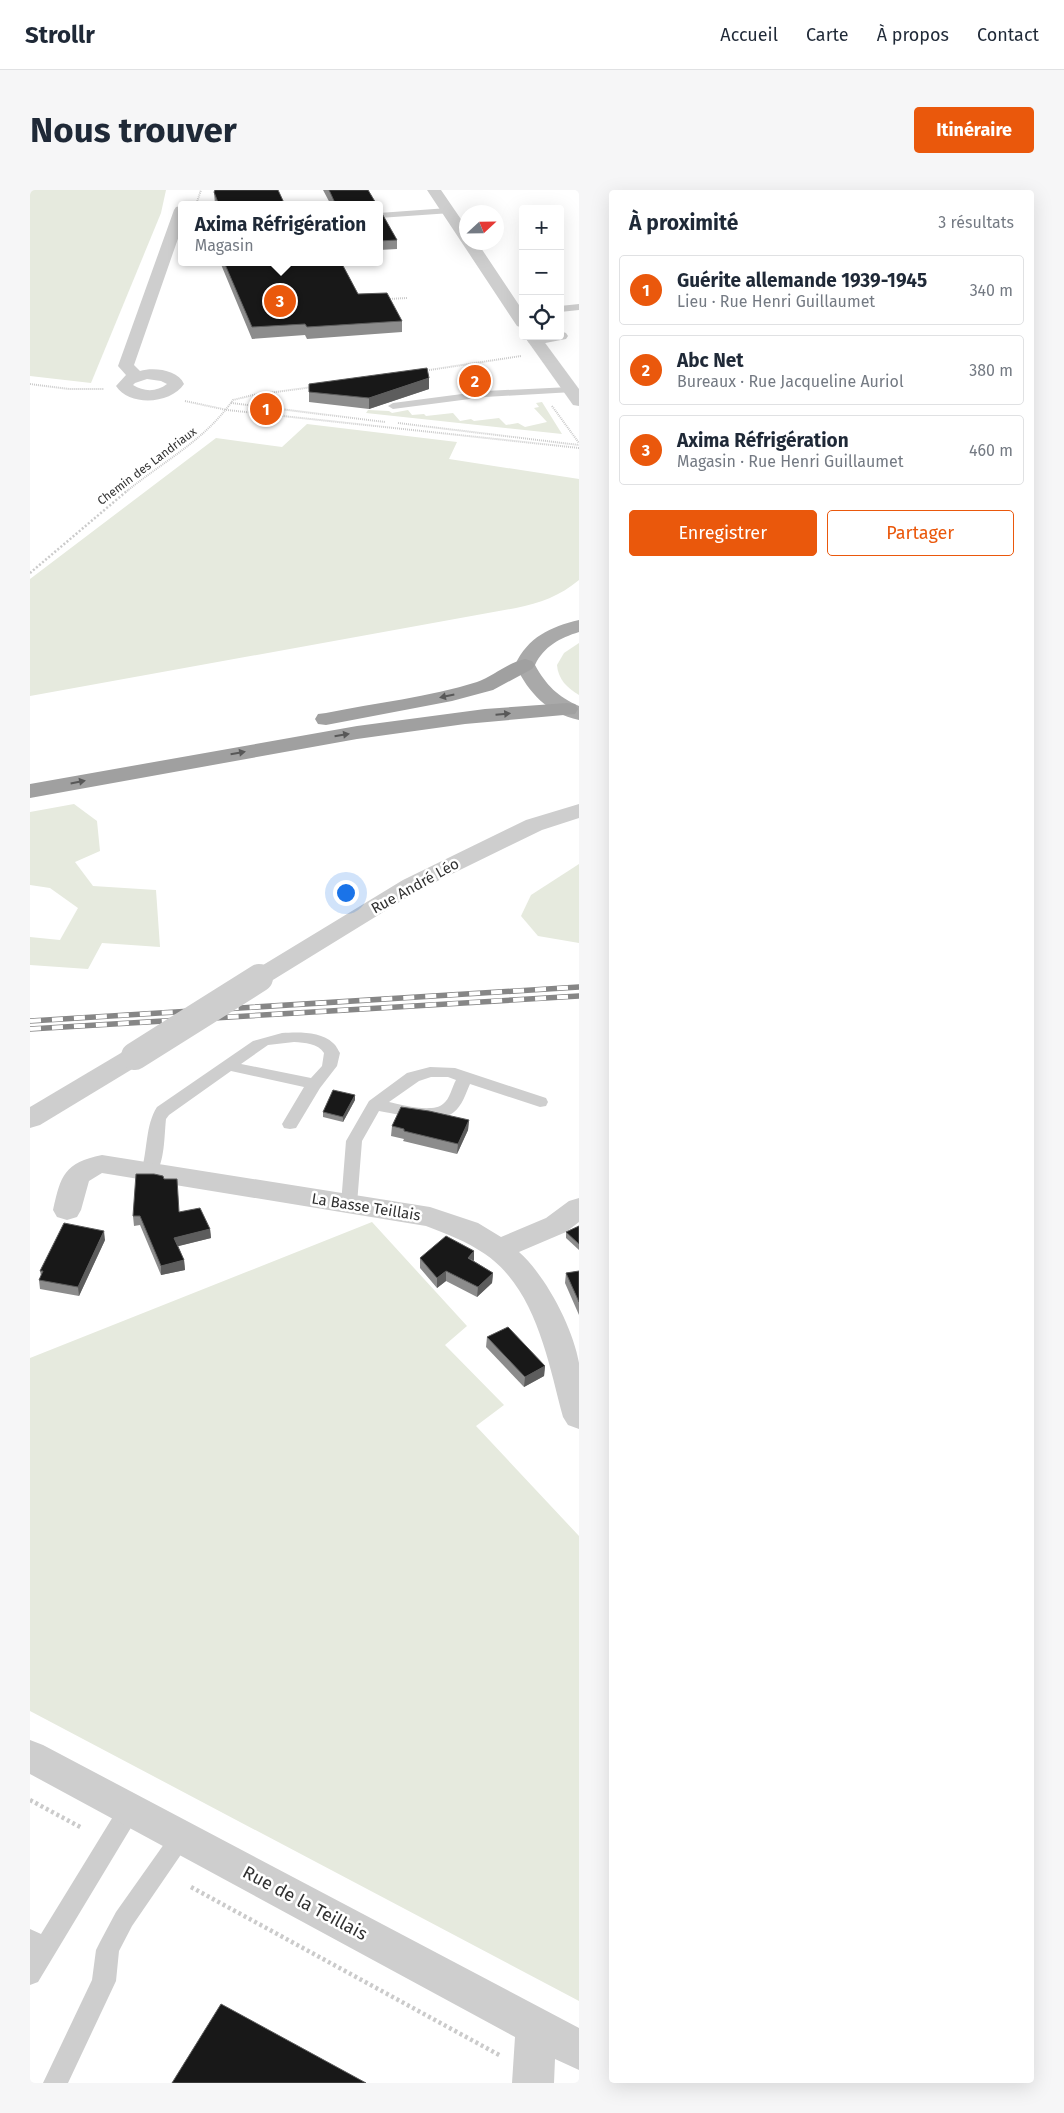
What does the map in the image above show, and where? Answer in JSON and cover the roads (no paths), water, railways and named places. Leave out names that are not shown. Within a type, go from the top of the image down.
[{"type":"highway","points":[[30,774],[452,695],[486,686],[524,665]]},
{"type":"highway","points":[[30,791],[371,730],[496,714],[573,711]]},
{"type":"main road","points":[[573,711],[549,699],[536,688],[524,665],[528,654],[543,639],[567,628],[579,626]]},
{"type":"street","points":[[434,190],[459,228]]},
{"type":"street","points":[[130,381],[126,366],[178,226]]},
{"type":"street","points":[[475,250],[519,314]]},
{"type":"street","points":[[564,336],[579,334]]},
{"type":"street","points":[[535,340],[575,395]]},
{"type":"street","name":"Rue André Léo","points":[[30,1119],[411,885],[534,825],[579,811]]},
{"type":"street","name":"La Basse Teillais","points":[[67,1210],[78,1174],[85,1169],[102,1164],[430,1217],[452,1223],[500,1249],[524,1275],[538,1296],[550,1320],[579,1417]]},
{"type":"street","points":[[500,1249],[556,1225],[579,1208]]},
{"type":"street","name":"Rue de la Teillais","points":[[30,1756],[579,2050]]},
{"type":"street","points":[[533,2083],[536,2028]]},
{"type":"lane","points":[[383,216],[448,211]]},
{"type":"lane","points":[[564,309],[579,307]]},
{"type":"lane","points":[[393,406],[485,394],[575,395]]},
{"type":"lane","points":[[148,1172],[154,1157],[158,1119],[163,1111],[263,1042],[280,1038],[316,1039],[326,1044],[331,1052],[331,1062],[290,1124]]},
{"type":"lane","points":[[228,1066],[315,1084]]},
{"type":"lane","points":[[349,1204],[354,1141],[375,1105],[413,1077],[430,1072],[449,1072],[540,1102]]},
{"type":"lane","points":[[375,1105],[430,1114],[442,1112],[448,1109],[465,1077]]},
{"type":"lane","points":[[30,1974],[38,1944],[87,1883],[108,1842],[130,1809]]},
{"type":"lane","points":[[55,2083],[104,1981],[108,1950],[124,1919],[182,1836]]},
{"type":"railway","points":[[30,1021],[579,987]]},
{"type":"railway","points":[[30,1029],[579,996]]},
{"type":"place","name":"Axima Réfrigération","points":[[280,301]]},
{"type":"place","name":"Abc Net","points":[[475,381]]},
{"type":"place","name":"Guérite allemande 1939-1945","points":[[266,409]]}]
